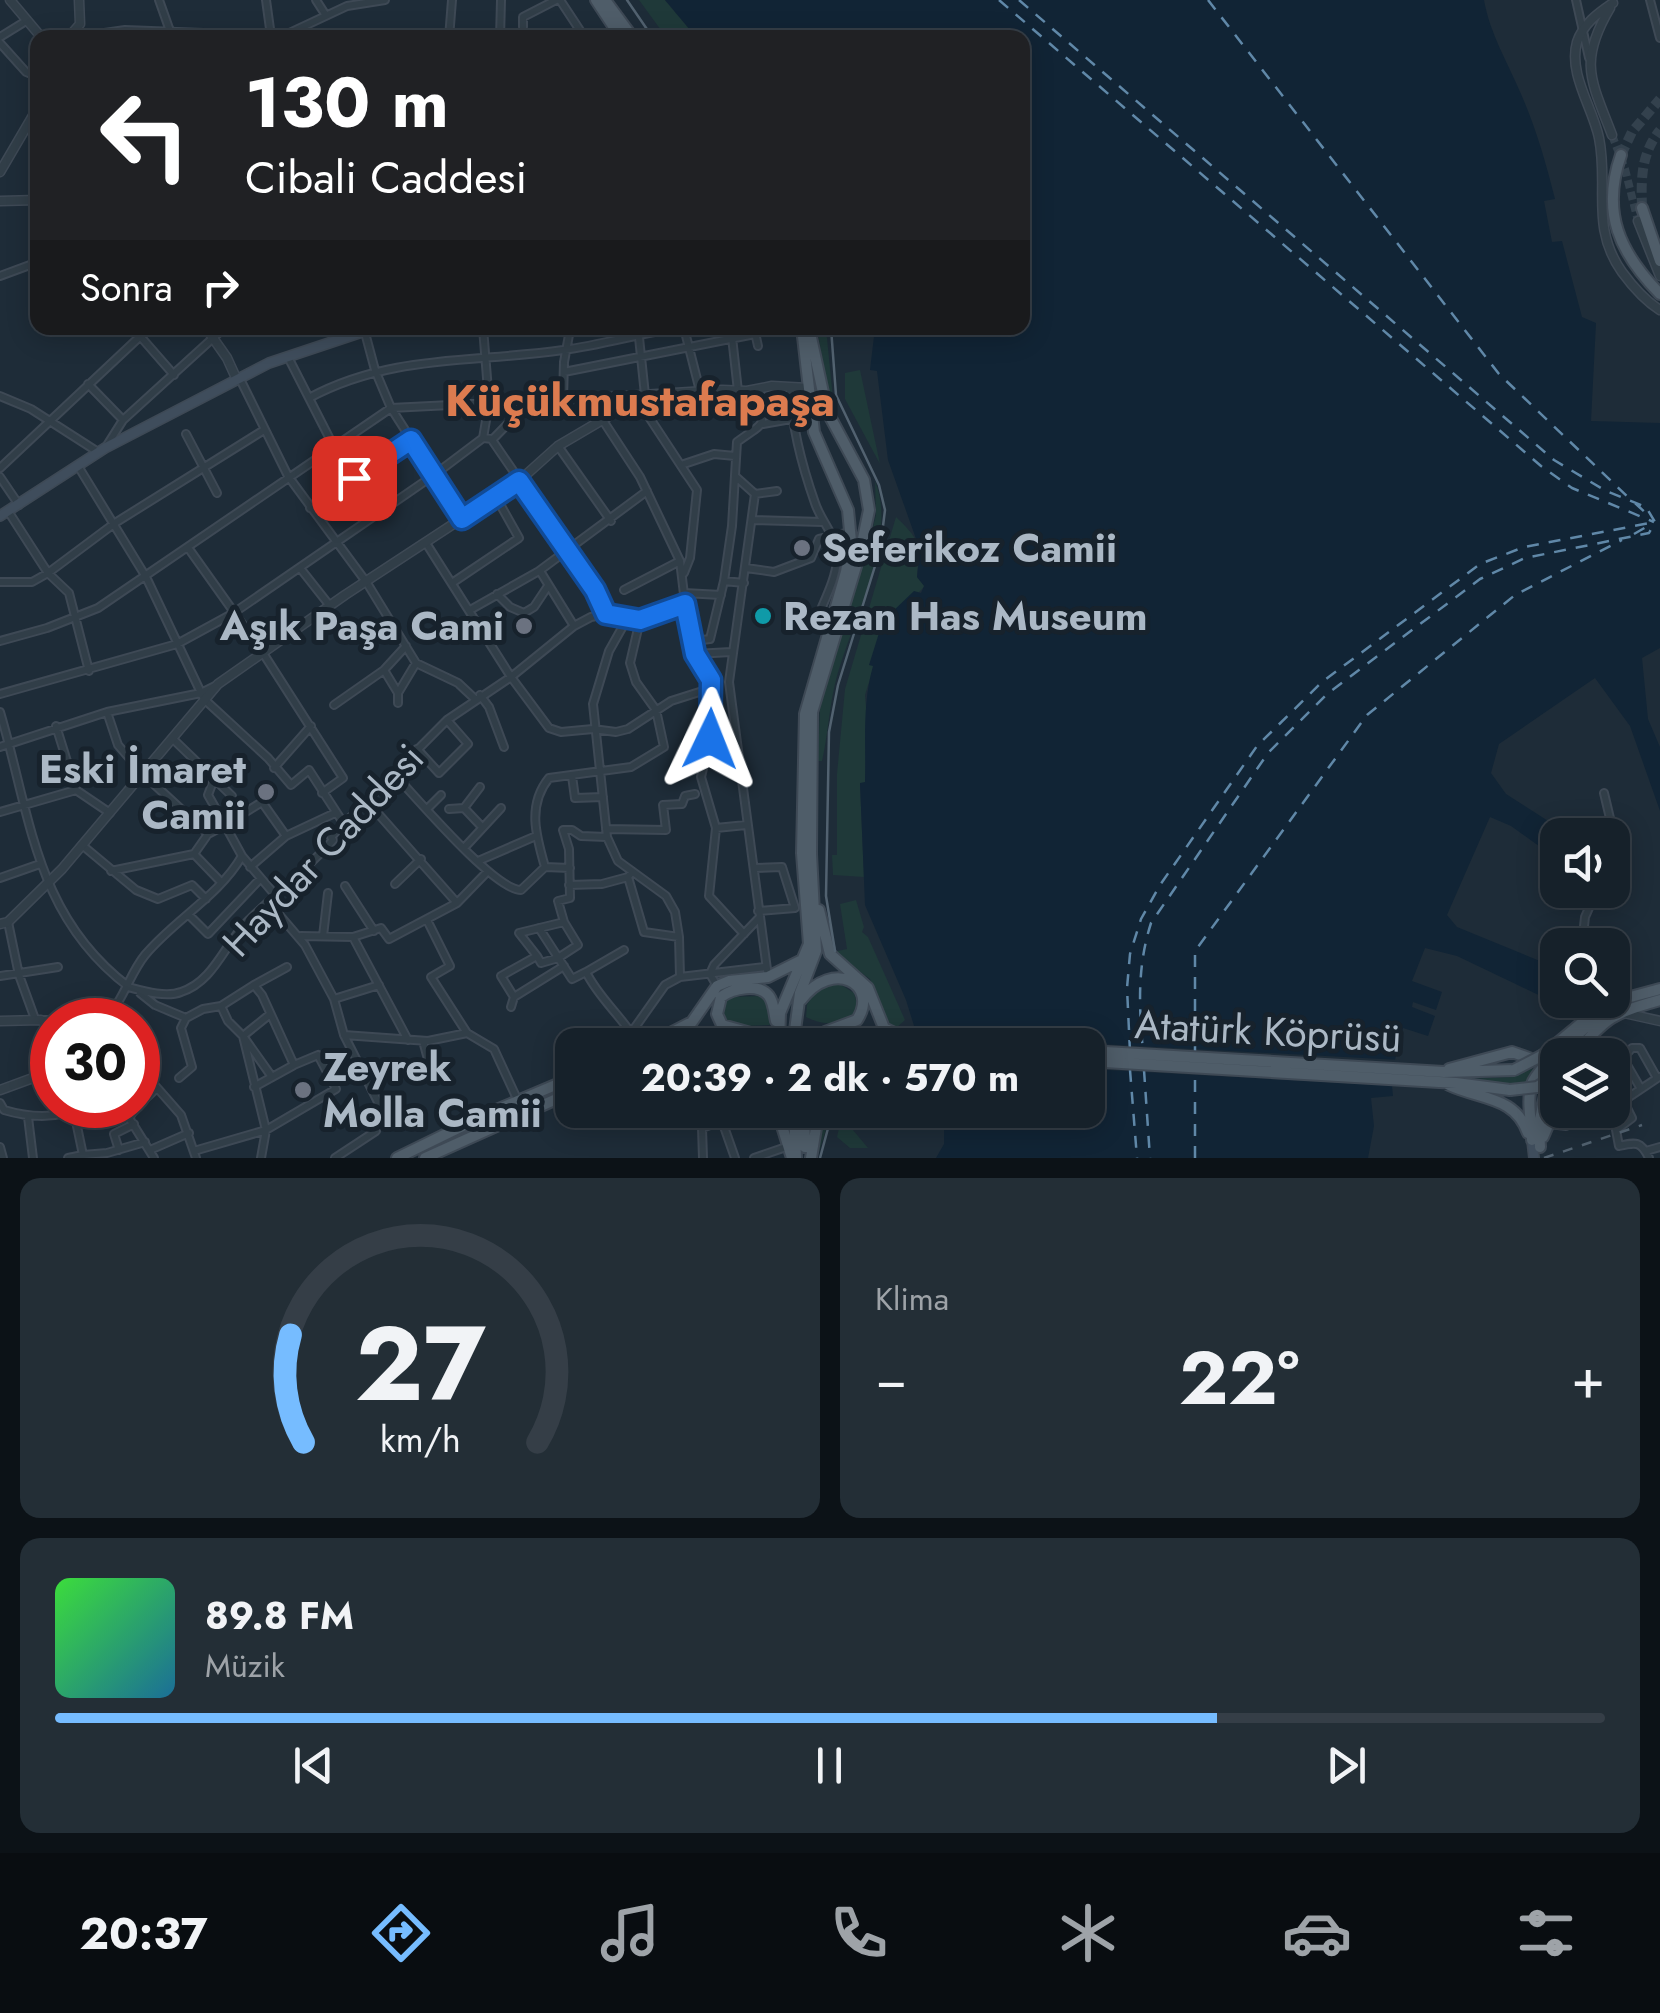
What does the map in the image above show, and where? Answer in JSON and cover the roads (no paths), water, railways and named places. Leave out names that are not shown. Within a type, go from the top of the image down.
[{"type":"main road","points":[[596,0],[616,30]]},
{"type":"main road","points":[[605,0],[627,30]]},
{"type":"main road","points":[[1621,155],[1612,188],[1614,222],[1629,256],[1660,294]]},
{"type":"main road","points":[[1642,208],[1660,261]]},
{"type":"main road","points":[[4,514],[102,450],[238,379],[351,335]]},
{"type":"main road","points":[[778,1024],[809,944],[803,882],[804,714],[846,572],[851,532],[848,510],[812,424],[805,335]]},
{"type":"main road","points":[[795,1028],[798,1004],[816,951],[812,712],[867,526],[868,502],[861,474],[830,421],[807,335]]},
{"type":"main road","points":[[823,456],[836,460],[846,449]]},
{"type":"main road","points":[[836,480],[846,470],[861,474]]},
{"type":"main road","points":[[812,887],[830,954],[868,988],[884,1028]]},
{"type":"main road","points":[[680,1028],[692,1022],[716,986],[804,959]]},
{"type":"main road","points":[[798,1004],[826,978],[848,980],[862,995],[863,1009],[853,1023],[837,1028]]},
{"type":"main road","points":[[732,1028],[722,1025],[717,1014],[721,996],[739,988],[762,990],[770,997],[778,1028]]},
{"type":"main road","points":[[1630,997],[1660,988]]},
{"type":"main road","points":[[1630,1009],[1660,1000]]},
{"type":"main road","points":[[1444,1077],[1514,1070],[1543,1055],[1579,1018]]},
{"type":"main road","points":[[1537,1151],[1530,1097],[1534,1078],[1596,1018]]},
{"type":"main road","points":[[1589,1038],[1611,1018]]},
{"type":"main road","points":[[1593,1038],[1599,1026]]},
{"type":"main road","name":"Atatürk Köprüsü","points":[[1105,1052],[1444,1077]]},
{"type":"main road","points":[[1444,1077],[1504,1054],[1518,1052],[1529,1058]]},
{"type":"main road","name":"Atatürk Köprüsü","points":[[1105,1062],[1444,1077]]},
{"type":"main road","points":[[1444,1077],[1514,1108],[1537,1151]]},
{"type":"main road","points":[[1444,1077],[1510,1090],[1540,1084]]},
{"type":"main road","points":[[397,1158],[555,1085]]},
{"type":"main road","points":[[425,1158],[555,1100]]},
{"type":"main road","points":[[1537,1151],[1540,1125]]},
{"type":"main road","points":[[782,1128],[792,1154]]},
{"type":"main road","points":[[792,1154],[793,1128]]},
{"type":"main road","points":[[806,1128],[809,1158]]},
{"type":"main road","points":[[809,1158],[816,1128]]},
{"type":"street","points":[[10,0],[34,30]]},
{"type":"street","points":[[75,30],[80,24],[80,0]]},
{"type":"street","points":[[159,0],[170,30]]},
{"type":"street","points":[[266,0],[271,30]]},
{"type":"street","points":[[296,30],[347,6],[385,0]]},
{"type":"street","points":[[450,30],[452,0]]},
{"type":"street","points":[[500,30],[501,0]]},
{"type":"street","points":[[523,27],[523,17],[558,0],[579,30]]},
{"type":"street","points":[[1576,0],[1601,106],[1612,135]]},
{"type":"street","points":[[319,1],[325,14]]},
{"type":"street","points":[[1614,1],[1583,31],[1576,57],[1587,106],[1599,136],[1603,234],[1626,277],[1660,310]]},
{"type":"street","points":[[1590,59],[1594,36],[1614,1]]},
{"type":"street","points":[[1654,5],[1660,38]]},
{"type":"street","points":[[26,21],[0,40],[30,74]]},
{"type":"street","points":[[0,172],[30,121]]},
{"type":"street","points":[[0,201],[30,200]]},
{"type":"street","points":[[1638,221],[1660,276]]},
{"type":"street","points":[[0,276],[30,265]]},
{"type":"street","points":[[369,335],[375,370],[391,408],[462,519]]},
{"type":"street","points":[[0,694],[177,644],[232,614],[434,476],[482,438],[489,404],[484,335]]},
{"type":"street","points":[[563,400],[568,335]]},
{"type":"street","points":[[308,398],[338,382],[375,370],[566,350],[623,335]]},
{"type":"street","points":[[639,335],[647,414],[697,490],[690,558],[684,573]]},
{"type":"street","points":[[686,335],[700,391]]},
{"type":"street","points":[[732,335],[738,392]]},
{"type":"street","points":[[564,372],[745,335]]},
{"type":"street","points":[[756,335],[758,346]]},
{"type":"street","points":[[0,468],[140,336],[174,374]]},
{"type":"street","points":[[0,396],[31,409],[49,423],[102,450],[123,420],[214,337],[288,476],[366,582],[416,663],[478,697],[504,747]]},
{"type":"street","points":[[288,357],[334,447],[376,514]]},
{"type":"street","points":[[88,384],[123,420]]},
{"type":"street","points":[[0,640],[76,618],[146,577],[391,408],[738,392],[772,386],[808,388]]},
{"type":"street","points":[[790,389],[792,419],[810,489],[833,534],[837,564],[817,619]]},
{"type":"street","points":[[760,390],[761,427]]},
{"type":"street","points":[[30,1001],[4,923],[48,884],[144,775],[202,696],[519,481],[558,446],[609,416],[610,397]]},
{"type":"street","points":[[482,438],[493,440],[530,401]]},
{"type":"street","points":[[602,419],[647,491],[684,573],[685,604],[695,654],[712,688],[710,739],[701,778],[716,828],[710,896],[744,934]]},
{"type":"street","points":[[695,654],[694,641],[710,638],[724,581],[738,442],[761,427],[792,419]]},
{"type":"street","points":[[0,582],[32,582],[48,574],[115,524],[264,430]]},
{"type":"street","points":[[186,434],[217,493]]},
{"type":"street","points":[[482,438],[494,441],[595,590],[606,614],[640,620],[685,604]]},
{"type":"street","points":[[310,508],[411,440]]},
{"type":"street","points":[[558,446],[611,521]]},
{"type":"street","points":[[681,466],[714,454],[735,456]]},
{"type":"street","points":[[78,466],[146,577],[202,696],[291,785],[309,770],[344,824]]},
{"type":"street","points":[[735,476],[755,494],[777,491]]},
{"type":"street","points":[[0,477],[19,504]]},
{"type":"street","points":[[470,610],[540,571],[647,491]]},
{"type":"street","points":[[634,1028],[664,985],[680,977],[766,972],[731,703],[731,652],[755,494]]},
{"type":"street","points":[[452,582],[519,538],[496,497]]},
{"type":"street","points":[[4,514],[48,574],[69,593],[89,671]]},
{"type":"street","points":[[754,520],[824,522]]},
{"type":"street","points":[[732,526],[748,530]]},
{"type":"street","points":[[746,568],[774,572],[786,564],[811,558],[818,540],[851,532]]},
{"type":"street","points":[[426,542],[511,676],[549,728],[561,732],[616,732],[628,729],[671,701],[712,688]]},
{"type":"street","points":[[188,549],[263,654],[343,778],[322,793]]},
{"type":"street","points":[[624,590],[680,562]]},
{"type":"street","points":[[300,568],[331,607]]},
{"type":"street","points":[[540,571],[574,626]]},
{"type":"street","points":[[724,581],[744,583]]},
{"type":"street","points":[[496,594],[524,613],[534,607],[548,586]]},
{"type":"street","points":[[684,593],[721,595]]},
{"type":"street","name":"Haydar Caddesi","points":[[128,987],[177,994],[187,990],[226,954],[246,923],[307,868],[344,824],[447,720],[574,626],[590,616],[606,614]]},
{"type":"street","points":[[627,619],[609,652],[593,704],[606,833],[618,862],[666,896],[675,912],[680,977]]},
{"type":"street","points":[[545,867],[536,836],[536,803],[545,781],[631,768],[664,747],[656,710],[636,682],[630,663],[640,620]]},
{"type":"street","points":[[334,704],[384,670],[406,646]]},
{"type":"street","points":[[695,654],[731,652]]},
{"type":"street","points":[[398,703],[398,694],[416,663]]},
{"type":"street","points":[[384,670],[398,694]]},
{"type":"street","points":[[0,747],[106,712],[202,696]]},
{"type":"street","points":[[713,704],[731,703]]},
{"type":"street","points":[[0,712],[40,864],[56,903],[96,960],[155,1005],[186,1018]]},
{"type":"street","points":[[106,712],[118,745],[144,775],[208,834]]},
{"type":"street","points":[[417,749],[440,773],[468,744],[447,720]]},
{"type":"street","points":[[56,726],[76,790],[110,813]]},
{"type":"street","points":[[274,768],[311,726]]},
{"type":"street","points":[[174,739],[232,796]]},
{"type":"street","points":[[394,774],[486,872],[512,890],[521,890],[545,867],[570,868]]},
{"type":"street","points":[[572,776],[575,798],[603,796]]},
{"type":"street","points":[[214,780],[208,795],[242,856],[276,896]]},
{"type":"street","points":[[464,808],[480,786]]},
{"type":"street","points":[[0,812],[76,790]]},
{"type":"street","points":[[1604,793],[1610,818]]},
{"type":"street","points":[[564,922],[519,933],[541,963],[578,946],[564,922],[558,901],[570,898],[570,868],[563,830],[581,836],[666,830],[663,805],[682,804],[686,796],[695,794]]},
{"type":"street","points":[[428,809],[441,795]]},
{"type":"street","points":[[367,800],[458,903]]},
{"type":"street","points":[[111,871],[194,854],[208,834],[262,802],[286,836]]},
{"type":"street","points":[[449,809],[464,808]]},
{"type":"street","points":[[464,808],[482,828]]},
{"type":"street","points":[[464,848],[501,808]]},
{"type":"street","points":[[250,866],[286,836],[335,813]]},
{"type":"street","points":[[716,828],[746,825]]},
{"type":"street","points":[[478,861],[536,836]]},
{"type":"street","points":[[82,845],[136,890],[158,899],[192,885],[206,899]]},
{"type":"street","points":[[194,854],[220,881]]},
{"type":"street","points":[[122,998],[134,970],[148,952],[233,872],[242,856]]},
{"type":"street","points":[[395,884],[421,859]]},
{"type":"street","points":[[0,878],[40,864]]},
{"type":"street","points":[[710,974],[759,914],[794,908],[782,867],[754,868]]},
{"type":"street","points":[[300,936],[353,937],[381,928],[388,939],[458,903],[486,872]]},
{"type":"street","points":[[569,885],[602,884],[630,874]]},
{"type":"street","points":[[630,874],[644,932],[679,937]]},
{"type":"street","points":[[189,916],[208,934],[260,879]]},
{"type":"street","points":[[344,886],[374,932]]},
{"type":"street","points":[[323,936],[328,894]]},
{"type":"street","points":[[269,904],[300,936],[334,999],[344,1036],[381,1108],[374,1122],[376,1132],[335,1158]]},
{"type":"street","points":[[427,920],[450,966],[431,976],[467,1033],[494,1050],[518,1100]]},
{"type":"street","points":[[539,928],[572,979],[624,950]]},
{"type":"street","points":[[353,937],[408,1040]]},
{"type":"street","points":[[512,1007],[514,998],[501,976],[536,956]]},
{"type":"street","points":[[514,998],[564,966]]},
{"type":"street","points":[[0,976],[58,967]]},
{"type":"street","points":[[179,1078],[192,1066],[181,1028],[186,1018],[203,1008],[222,1006],[287,967]]},
{"type":"street","points":[[586,972],[605,1004],[628,1028]]},
{"type":"street","points":[[710,974],[716,986]]},
{"type":"street","points":[[254,985],[294,1064]]},
{"type":"street","points":[[334,999],[379,985]]},
{"type":"street","points":[[222,1006],[228,1021],[272,1076]]},
{"type":"street","points":[[242,1036],[269,1014]]},
{"type":"street","points":[[1630,1014],[1660,1022]]},
{"type":"street","points":[[0,1020],[30,1020]]},
{"type":"street","points":[[344,1036],[423,1041],[467,1033]]},
{"type":"street","points":[[242,1036],[266,1130],[262,1158]]},
{"type":"street","points":[[423,1041],[432,1074]]},
{"type":"street","points":[[1630,1050],[1640,1048],[1652,1059],[1658,1077],[1630,1096]]},
{"type":"street","points":[[160,1090],[181,1116],[195,1154],[266,1130],[336,1089],[318,1055],[254,1087]]},
{"type":"street","points":[[1630,1070],[1641,1089]]},
{"type":"street","points":[[0,1090],[30,1079]]},
{"type":"street","points":[[0,1103],[4,1110],[28,1117],[32,1158]]},
{"type":"street","points":[[77,1128],[83,1156]]},
{"type":"street","points":[[119,1150],[114,1134],[122,1128]]},
{"type":"street","points":[[136,1128],[150,1150]]},
{"type":"street","points":[[702,1128],[702,1158]]},
{"type":"street","points":[[725,1128],[736,1158]]},
{"type":"street","points":[[1619,1128],[1619,1146],[1636,1142],[1648,1154],[1660,1147]]},
{"type":"street","points":[[68,1158],[119,1150],[150,1150],[188,1133]]},
{"type":"street","points":[[0,1147],[3,1158]]},
{"type":"street","points":[[757,1158],[792,1154]]},
{"type":"water","points":[[665,0],[1484,0],[1548,172],[1555,199],[1544,201],[1552,242],[1562,241],[1582,317],[1596,323],[1591,421],[1660,423],[1660,648],[1642,658],[1648,719],[1660,747],[1660,811],[1630,726],[1595,678],[1499,744],[1491,773],[1506,794],[1543,818],[1540,818],[1540,847],[1511,826],[1490,817],[1447,915],[1457,927],[1540,961],[1540,996],[1457,956],[1425,948],[1412,981],[1442,992],[1436,1010],[1413,1002],[1412,1007],[1435,1016],[1428,1036],[1403,1028],[1391,1076],[1393,1096],[1371,1098],[1374,1126],[1368,1158],[936,1158],[944,1144],[944,1128],[1105,1128],[1105,1028],[915,1028],[865,905],[860,783],[865,782],[866,709],[873,666],[869,665],[879,633],[893,618],[890,614],[914,591],[921,593],[924,586],[917,577],[920,550],[888,460],[877,371],[870,370],[874,335],[1030,335],[1030,30],[690,30]]},
{"type":"tunnel","points":[[1621,155],[1632,132],[1660,99]]},
{"type":"tunnel","points":[[1642,208],[1644,167],[1660,130]]},
{"type":"tunnel","points":[[1612,135],[1638,221]]},
{"type":"tram line","points":[[627,0],[648,30]]},
{"type":"tram line","points":[[832,335],[836,395],[879,485],[885,510],[880,550],[838,685],[829,732],[826,896],[835,951]]},
{"type":"tram line","points":[[820,1158],[828,1128]]},
{"type":"railway","points":[[1544,1158],[1642,1125]]},
{"type":"place","name":"Seferikoz Camii","points":[[802,548]]},
{"type":"place","name":"Rezan Has Museum","points":[[763,616]]},
{"type":"place","name":"Aşık Paşa Cami","points":[[524,626]]},
{"type":"place","name":"Eski İmaret Camii","points":[[266,792]]},
{"type":"place","name":"Zeyrek Molla Camii","points":[[303,1090]]},
{"type":"district","name":"Küçükmustafapaşa","points":[[640,400]]}]
